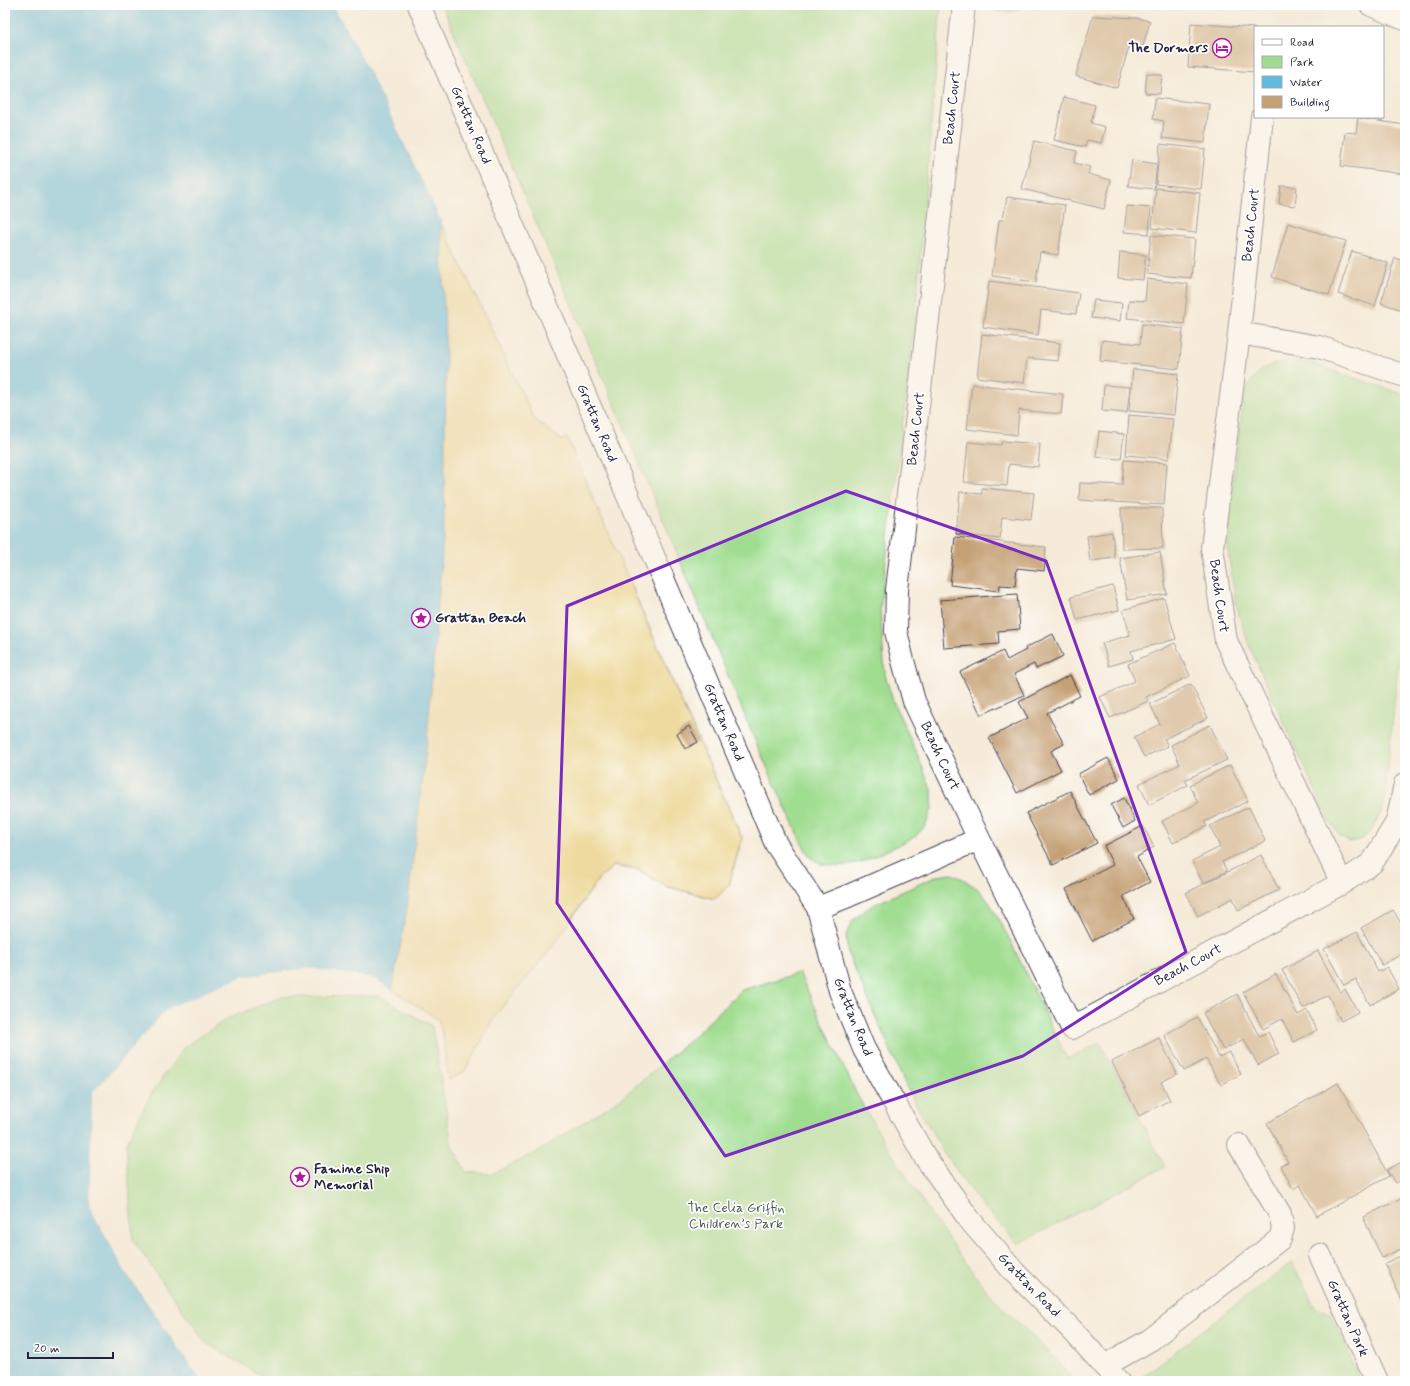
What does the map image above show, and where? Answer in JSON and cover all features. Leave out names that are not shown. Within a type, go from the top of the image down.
[{"type":"street","name":"Grattan Road","points":[[419,5],[776,844],[818,908],[840,991],[864,1049],[925,1157],[969,1219],[1010,1267],[1072,1330],[1111,1373]]},
{"type":"street","name":"Beach Court","points":[[964,5],[897,590],[896,631],[914,701],[979,839],[1072,1028],[1342,883],[1372,863],[1397,822],[1405,784]]},
{"type":"street","points":[[1371,5],[1405,19]]},
{"type":"street","name":"Beach Court","points":[[1262,118],[1239,333],[1212,548],[1226,641],[1342,883]]},
{"type":"street","points":[[1239,333],[1319,347],[1405,376]]},
{"type":"street","points":[[818,908],[979,839]]},
{"type":"street","points":[[1111,1373],[1150,1340],[1280,1239],[1283,1228],[1280,1214],[1239,1145]]},
{"type":"street","name":"Grattan Park","points":[[1320,1254],[1377,1381]]},
{"type":"highlighted area","points":[[846,491],[1046,561],[1186,952],[1023,1056],[725,1156],[557,903],[567,606]]},
{"type":"green space","points":[[442,5],[941,5],[915,321],[880,610],[885,675],[894,704],[916,751],[932,792],[932,809],[925,826],[915,837],[862,862],[840,866],[822,864],[811,858],[802,844],[757,745],[623,424]]},
{"type":"green space","points":[[987,5],[1025,5],[1016,10],[1001,12]]},
{"type":"green space","points":[[1285,361],[1310,363],[1405,395],[1405,595],[1384,806],[1372,830],[1362,839],[1350,842],[1340,836],[1329,821],[1249,646],[1236,604],[1228,551],[1231,495],[1244,394],[1254,377],[1266,367]]},
{"type":"green space","points":[[952,874],[978,889],[989,902],[1011,942],[1067,1059],[1100,1043],[1165,1167],[1018,1244],[980,1203],[944,1153],[908,1090],[848,954],[846,935],[853,920],[871,906],[937,876]]},
{"type":"green space","name":"The Celia Griffin Children’s Park","points":[[799,973],[857,1095],[888,1148],[938,1225],[983,1286],[1006,1311],[1045,1348],[1075,1381],[270,1381],[206,1343],[133,1241],[126,1144],[151,1094],[184,1047],[227,1019],[281,997],[379,996],[432,1026],[452,1146],[466,1172],[492,1174],[539,1151],[620,1099],[689,1041],[742,990]]},
{"type":"green space","points":[[1292,1262],[1315,1307],[1331,1314],[1361,1381],[1146,1381],[1142,1377]]},
{"type":"sand","points":[[333,5],[372,77],[534,419],[561,440],[567,438],[742,838],[729,885],[715,899],[665,886],[639,870],[614,866],[599,878],[554,945],[495,1016],[465,1071],[448,1080],[443,1035],[438,1019],[374,978]]},
{"type":"water","points":[[5,5],[333,5],[372,77],[441,221],[446,362],[444,527],[427,741],[407,909],[392,990],[374,978],[308,968],[241,977],[168,1009],[92,1093],[89,1206],[125,1271],[201,1381],[5,1381]]},
{"type":"pier","points":[[333,5],[335,5],[374,77],[443,220],[443,225],[372,77]]},
{"type":"pier","points":[[308,968],[374,978],[392,990],[392,992],[373,980],[308,970],[242,979],[169,1010],[94,1094],[91,1206],[127,1270],[203,1381],[201,1381],[125,1271],[89,1206],[92,1093],[168,1008],[241,977]]},
{"type":"building","points":[[1093,16],[1136,18],[1150,21],[1143,46],[1130,43],[1117,88],[1076,76]]},
{"type":"building","name":"The Dormers","points":[[1191,23],[1254,28],[1254,72],[1188,67]]},
{"type":"building","points":[[1147,73],[1162,75],[1160,94],[1145,93]]},
{"type":"building","points":[[1064,97],[1095,105],[1091,123],[1105,127],[1101,143],[1087,140],[1085,147],[1054,140]]},
{"type":"building","points":[[1155,98],[1209,104],[1205,143],[1162,138],[1164,121],[1153,119]]},
{"type":"building","points":[[1358,118],[1405,125],[1405,174],[1341,166],[1345,132],[1356,133]]},
{"type":"building","points":[[1034,141],[1077,151],[1074,163],[1090,167],[1088,174],[1111,180],[1104,209],[1022,189]]},
{"type":"building","points":[[1160,144],[1205,149],[1201,189],[1156,184]]},
{"type":"building","points":[[1132,160],[1157,164],[1154,189],[1128,186]]},
{"type":"building","points":[[1281,186],[1297,187],[1295,206],[1279,204]]},
{"type":"building","points":[[1156,188],[1200,193],[1196,233],[1152,228]]},
{"type":"building","points":[[1007,197],[1065,205],[1058,255],[1040,252],[1036,282],[992,276],[999,220],[1003,220]]},
{"type":"building","points":[[1127,206],[1151,208],[1149,234],[1124,232]]},
{"type":"building","points":[[1288,223],[1346,241],[1329,295],[1272,277]]},
{"type":"building","points":[[1151,235],[1195,239],[1191,278],[1147,274]]},
{"type":"building","points":[[1352,251],[1388,263],[1375,306],[1338,294]]},
{"type":"building","points":[[1120,252],[1146,255],[1143,280],[1118,278]]},
{"type":"building","points":[[1395,258],[1405,261],[1405,311],[1381,303]]},
{"type":"building","points":[[1147,279],[1188,284],[1184,324],[1127,318],[1129,300],[1145,301]]},
{"type":"building","points":[[989,281],[1079,293],[1076,314],[1041,310],[1038,335],[983,327]]},
{"type":"building","points":[[1094,300],[1122,303],[1120,321],[1091,318]]},
{"type":"building","points":[[1142,324],[1183,329],[1179,369],[1100,361],[1102,340],[1140,344]]},
{"type":"building","points":[[982,334],[1060,343],[1058,361],[1027,358],[1024,383],[977,377]]},
{"type":"building","points":[[1133,369],[1178,374],[1174,415],[1129,411]]},
{"type":"building","points":[[972,384],[1063,394],[1061,414],[1019,410],[1017,435],[967,429]]},
{"type":"building","points":[[1104,385],[1130,387],[1127,413],[1102,411]]},
{"type":"building","points":[[1129,415],[1173,419],[1169,459],[1126,455]]},
{"type":"building","points":[[1099,431],[1124,434],[1121,459],[1096,457]]},
{"type":"building","points":[[1002,441],[1040,444],[1038,467],[1009,464],[1007,486],[964,482],[968,442],[1001,445]]},
{"type":"building","points":[[1124,460],[1167,463],[1164,505],[1079,500],[1080,483],[1122,485]]},
{"type":"building","points":[[982,488],[1034,493],[1031,520],[1002,517],[1000,539],[956,534],[960,492],[982,494]]},
{"type":"building","points":[[1121,508],[1162,508],[1163,548],[1122,549]]},
{"type":"building","points":[[1112,532],[1115,558],[1090,561],[1087,536]]},
{"type":"building","points":[[955,537],[1046,547],[1044,571],[1017,568],[1015,586],[1000,585],[999,591],[950,585]]},
{"type":"building","points":[[1160,552],[1167,594],[1127,600],[1120,558]]},
{"type":"building","points":[[1113,586],[1119,610],[1077,620],[1071,597]]},
{"type":"building","points":[[1017,594],[1020,629],[998,631],[999,644],[944,648],[940,600]]},
{"type":"building","points":[[1164,598],[1176,639],[1131,651],[1133,659],[1109,666],[1102,643],[1130,635],[1123,610]]},
{"type":"building","points":[[1053,634],[1063,656],[1036,669],[1034,664],[1014,674],[1024,695],[981,715],[960,672],[1003,651],[1007,660],[1026,650],[1025,648]]},
{"type":"building","points":[[1175,643],[1190,676],[1146,697],[1148,701],[1110,718],[1100,697],[1135,681],[1128,664]]},
{"type":"building","points":[[1070,675],[1080,696],[1047,713],[1064,744],[1051,751],[1061,770],[1017,793],[989,738],[1028,718],[1019,702]]},
{"type":"building","points":[[1191,684],[1208,718],[1164,739],[1168,746],[1144,757],[1134,737],[1160,724],[1150,704]]},
{"type":"building","points":[[1210,725],[1227,760],[1185,780],[1188,785],[1149,805],[1139,784],[1180,764],[1171,745]]},
{"type":"building","points":[[689,726],[698,742],[685,749],[677,734]]},
{"type":"building","points":[[1108,758],[1119,779],[1089,795],[1078,774]]},
{"type":"building","points":[[1230,765],[1248,801],[1204,822],[1207,826],[1173,843],[1162,821],[1198,803],[1190,785]]},
{"type":"building","points":[[1070,791],[1097,843],[1053,865],[1026,813]]},
{"type":"building","points":[[1124,798],[1135,821],[1123,828],[1111,805]]},
{"type":"building","points":[[1249,807],[1265,841],[1222,862],[1227,871],[1203,883],[1192,861],[1220,847],[1210,826]]},
{"type":"building","points":[[1143,826],[1154,847],[1137,857],[1150,882],[1123,896],[1134,919],[1092,941],[1066,889],[1113,865],[1104,846]]},
{"type":"building","points":[[1261,855],[1279,890],[1238,910],[1233,898],[1198,916],[1186,893]]},
{"type":"building","points":[[1393,910],[1405,930],[1405,952],[1382,965],[1361,928]]},
{"type":"building","points":[[1357,932],[1378,972],[1387,967],[1399,989],[1370,1005],[1356,979],[1344,985],[1324,949]]},
{"type":"building","points":[[1318,951],[1340,992],[1345,989],[1358,1012],[1341,1021],[1328,995],[1303,1008],[1282,970]]},
{"type":"building","points":[[1276,974],[1298,1015],[1307,1010],[1317,1030],[1294,1042],[1282,1019],[1263,1029],[1243,992]]},
{"type":"building","points":[[1237,994],[1259,1036],[1268,1032],[1279,1054],[1258,1065],[1244,1039],[1223,1050],[1203,1013]]},
{"type":"building","points":[[1197,1017],[1219,1057],[1229,1052],[1241,1074],[1221,1085],[1206,1059],[1184,1071],[1164,1035]]},
{"type":"building","points":[[1159,1038],[1177,1074],[1161,1082],[1170,1100],[1139,1116],[1112,1062]]},
{"type":"building","points":[[1338,1083],[1389,1176],[1317,1216],[1300,1185],[1293,1189],[1281,1166],[1288,1162],[1267,1123]]},
{"type":"building","points":[[1405,1160],[1405,1177],[1395,1183],[1387,1170]]},
{"type":"building","points":[[1405,1197],[1405,1247],[1382,1258],[1363,1217]]},
{"type":"building","points":[[1405,1254],[1405,1302],[1403,1303],[1385,1263]]},
{"type":"place","name":"The Dormers","points":[[1222,48]]},
{"type":"place","name":"Grattan Beach","points":[[421,618]]},
{"type":"place","name":"Famine Ship Memorial","points":[[300,1177]]}]
